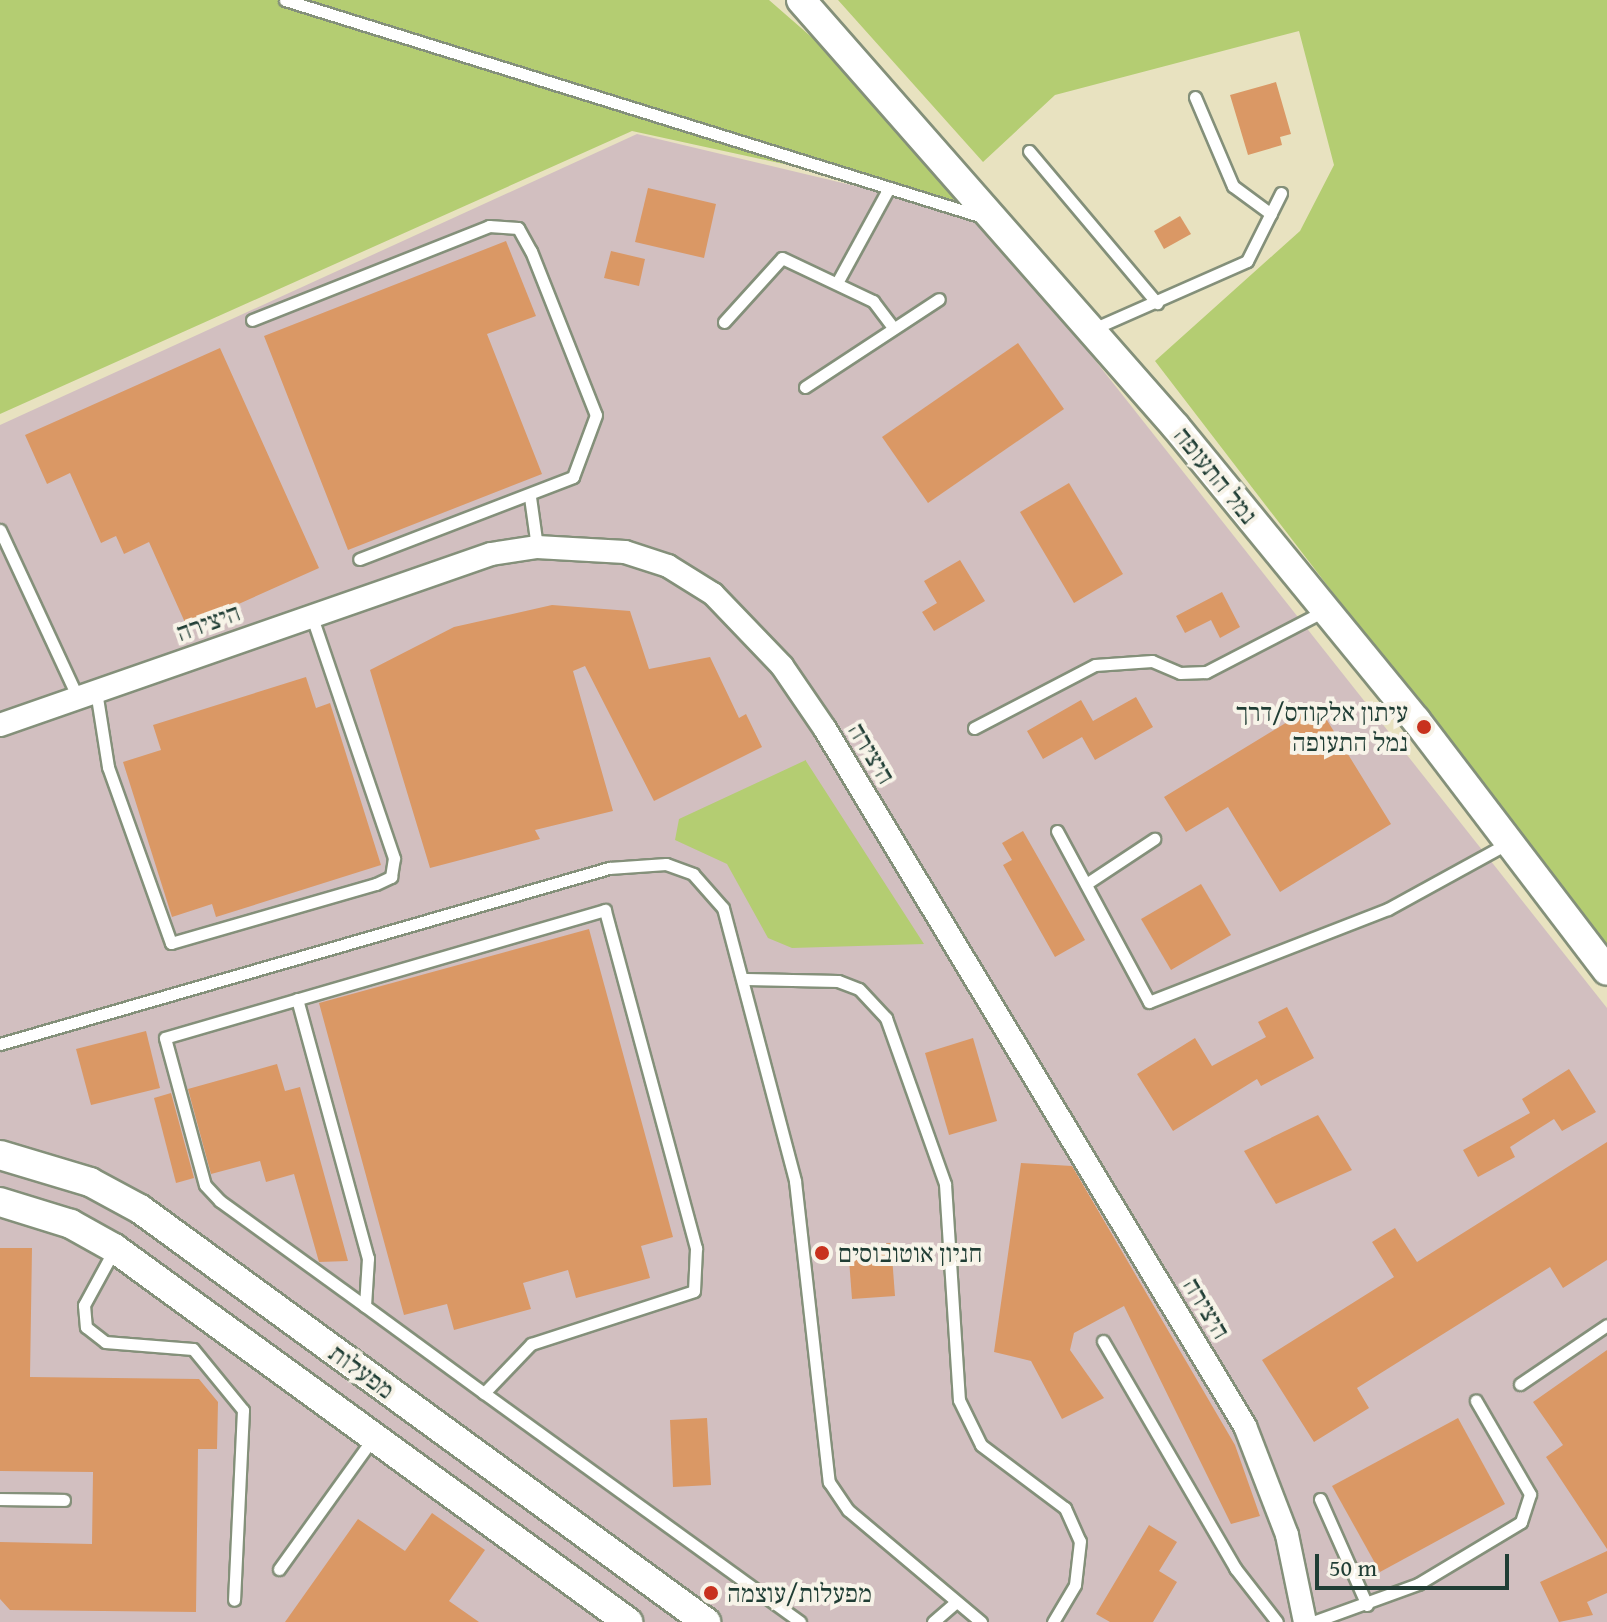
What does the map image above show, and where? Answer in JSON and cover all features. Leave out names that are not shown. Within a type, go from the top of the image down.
[{"type":"street","name":"נמל התעופה","points":[[801,0],[1093,329],[1325,611],[1607,971]]},
{"type":"street","name":"היצירה","points":[[0,725],[439,569],[537,547],[625,552],[668,566],[748,625],[782,666],[1245,1426],[1287,1535],[1305,1622]]},
{"type":"street","name":"מפעלות","points":[[0,1155],[90,1182],[140,1209],[706,1622]]},
{"type":"street","name":"מפעלות","points":[[0,1202],[71,1224],[114,1248],[628,1622]]},
{"type":"lane","points":[[285,0],[1001,223]]},
{"type":"lane","points":[[1195,97],[1233,186],[1271,214]]},
{"type":"lane","points":[[1029,151],[1157,303]]},
{"type":"lane","points":[[838,281],[889,188]]},
{"type":"lane","points":[[1093,329],[1247,261],[1281,193]]},
{"type":"lane","points":[[252,320],[489,226],[518,228],[596,415],[573,477],[530,497],[359,559]]},
{"type":"lane","points":[[724,322],[782,258],[838,281],[873,301],[892,326]]},
{"type":"lane","points":[[805,387],[892,326],[939,299]]},
{"type":"lane","points":[[530,497],[537,547]]},
{"type":"lane","points":[[0,530],[87,694],[108,767],[171,943],[391,877],[394,858],[311,614]]},
{"type":"lane","points":[[974,728],[1095,665],[1152,661],[1180,673],[1206,672],[1325,611]]},
{"type":"lane","points":[[1057,831],[1149,1002],[1388,909],[1509,843]]},
{"type":"lane","points":[[1086,884],[1154,839]]},
{"type":"lane","points":[[0,1044],[637,864],[666,864],[708,884],[746,979],[795,1181],[829,1482],[848,1510],[981,1622]]},
{"type":"lane","points":[[484,1393],[531,1344],[694,1291],[696,1248],[605,910],[165,1038],[205,1185],[365,1306],[484,1393],[800,1622]]},
{"type":"lane","points":[[746,979],[838,981],[859,989],[891,1029],[945,1184],[959,1400],[981,1445],[1065,1508],[1080,1541],[1075,1585],[1053,1622]]},
{"type":"lane","points":[[297,999],[368,1258],[365,1306]]},
{"type":"lane","points":[[114,1248],[84,1305],[86,1327],[105,1342],[193,1349],[243,1410],[234,1600]]},
{"type":"lane","points":[[1520,1384],[1607,1325]]},
{"type":"lane","points":[[1103,1341],[1235,1568],[1277,1622]]},
{"type":"lane","points":[[1313,1622],[1418,1584],[1528,1512],[1530,1494],[1476,1401]]},
{"type":"lane","points":[[279,1569],[374,1437]]},
{"type":"lane","points":[[0,1499],[64,1500]]},
{"type":"lane","points":[[1320,1499],[1367,1605]]},
{"type":"lane","points":[[933,1622],[955,1603]]},
{"type":"shaded area","points":[[637,134],[981,216],[1607,1008],[1607,1622],[0,1622],[0,425]]},
{"type":"green space","points":[[0,0],[769,0],[847,68],[972,205],[632,131],[0,414]]},
{"type":"green space","points":[[838,0],[1607,0],[1607,950],[1155,361],[1300,231],[1334,165],[1299,31],[1055,95],[983,162]]},
{"type":"green space","points":[[806,760],[924,944],[792,948],[768,938],[727,864],[675,840],[679,819]]},
{"type":"building","points":[[1276,82],[1291,134],[1280,137],[1282,145],[1248,155],[1230,95]]},
{"type":"building","points":[[648,188],[716,204],[704,258],[635,242]]},
{"type":"building","points":[[1180,216],[1191,234],[1164,249],[1154,231]]},
{"type":"building","points":[[506,241],[536,316],[487,334],[542,474],[348,550],[264,336]]},
{"type":"building","points":[[611,251],[645,259],[639,286],[604,278]]},
{"type":"building","points":[[1018,343],[1064,409],[928,503],[882,437]]},
{"type":"building","points":[[220,348],[319,568],[187,627],[149,542],[124,554],[116,536],[101,543],[70,473],[47,484],[25,435]]},
{"type":"building","points":[[1069,483],[1123,574],[1074,603],[1020,512]]},
{"type":"building","points":[[960,560],[985,601],[934,631],[922,612],[937,603],[924,581]]},
{"type":"building","points":[[1222,592],[1240,627],[1220,638],[1211,620],[1185,633],[1176,616]]},
{"type":"building","points":[[552,605],[630,611],[649,669],[710,657],[739,718],[746,714],[762,747],[654,801],[585,666],[573,671],[613,811],[535,830],[540,839],[430,868],[370,670],[454,627]]},
{"type":"building","points":[[306,677],[316,708],[330,703],[381,865],[216,917],[212,904],[172,917],[123,762],[161,750],[153,725]]},
{"type":"building","points":[[1136,697],[1153,727],[1095,760],[1082,737],[1043,759],[1027,731],[1081,700],[1093,721]]},
{"type":"building","points":[[1317,704],[1391,824],[1280,892],[1228,807],[1186,832],[1164,797]]},
{"type":"building","points":[[1023,831],[1085,940],[1055,957],[1003,865],[1012,860],[1002,843]]},
{"type":"building","points":[[1201,884],[1231,935],[1171,970],[1141,919]]},
{"type":"building","points":[[589,929],[673,1237],[641,1246],[650,1278],[576,1298],[568,1270],[523,1283],[531,1309],[454,1330],[447,1304],[404,1315],[319,1003]]},
{"type":"building","points":[[1287,1007],[1314,1058],[1261,1086],[1257,1079],[1173,1131],[1137,1074],[1195,1038],[1212,1066],[1266,1037],[1258,1022]]},
{"type":"building","points":[[146,1031],[160,1088],[91,1105],[76,1049]]},
{"type":"building","points":[[973,1038],[997,1121],[949,1135],[925,1053]]},
{"type":"building","points":[[277,1064],[285,1091],[300,1087],[348,1261],[319,1262],[294,1174],[266,1182],[260,1161],[211,1174],[188,1089]]},
{"type":"building","points":[[1569,1069],[1596,1112],[1562,1131],[1554,1119],[1510,1147],[1515,1157],[1478,1177],[1463,1150],[1530,1113],[1522,1099]]},
{"type":"building","points":[[171,1093],[194,1178],[176,1183],[154,1098]]},
{"type":"building","points":[[1318,1115],[1352,1170],[1276,1204],[1244,1151]]},
{"type":"building","points":[[1607,1142],[1607,1260],[1563,1288],[1550,1267],[1357,1388],[1369,1408],[1314,1442],[1262,1360],[1394,1277],[1372,1242],[1395,1228],[1417,1262]]},
{"type":"building","points":[[1021,1163],[1072,1166],[1235,1445],[1260,1516],[1231,1524],[1124,1306],[1074,1333],[1070,1350],[1104,1398],[1062,1419],[1031,1361],[994,1352]]},
{"type":"building","points":[[891,1243],[895,1296],[852,1299],[848,1246]]},
{"type":"building","points":[[0,1248],[32,1248],[30,1377],[199,1379],[218,1402],[217,1449],[198,1449],[196,1612],[10,1610],[0,1599],[0,1542],[92,1544],[93,1472],[0,1471]]},
{"type":"building","points":[[1607,1350],[1607,1549],[1546,1457],[1563,1445],[1533,1402]]},
{"type":"building","points":[[707,1418],[711,1485],[673,1487],[670,1420]]},
{"type":"building","points":[[1458,1418],[1505,1504],[1380,1572],[1332,1486]]},
{"type":"building","points":[[432,1513],[485,1550],[449,1601],[479,1622],[285,1622],[358,1519],[405,1551]]},
{"type":"building","points":[[1149,1525],[1177,1542],[1159,1571],[1177,1582],[1153,1622],[1110,1622],[1096,1614]]},
{"type":"building","points":[[1607,1551],[1607,1593],[1587,1602],[1593,1615],[1559,1622],[1540,1582]]},
{"type":"place","name":"עיתון אלקודס/דרך נמל התעופה","points":[[1424,727]]},
{"type":"place","name":"חניון אוטובוסים","points":[[822,1253]]},
{"type":"place","name":"מפעלות/עוצמה","points":[[711,1593]]}]
